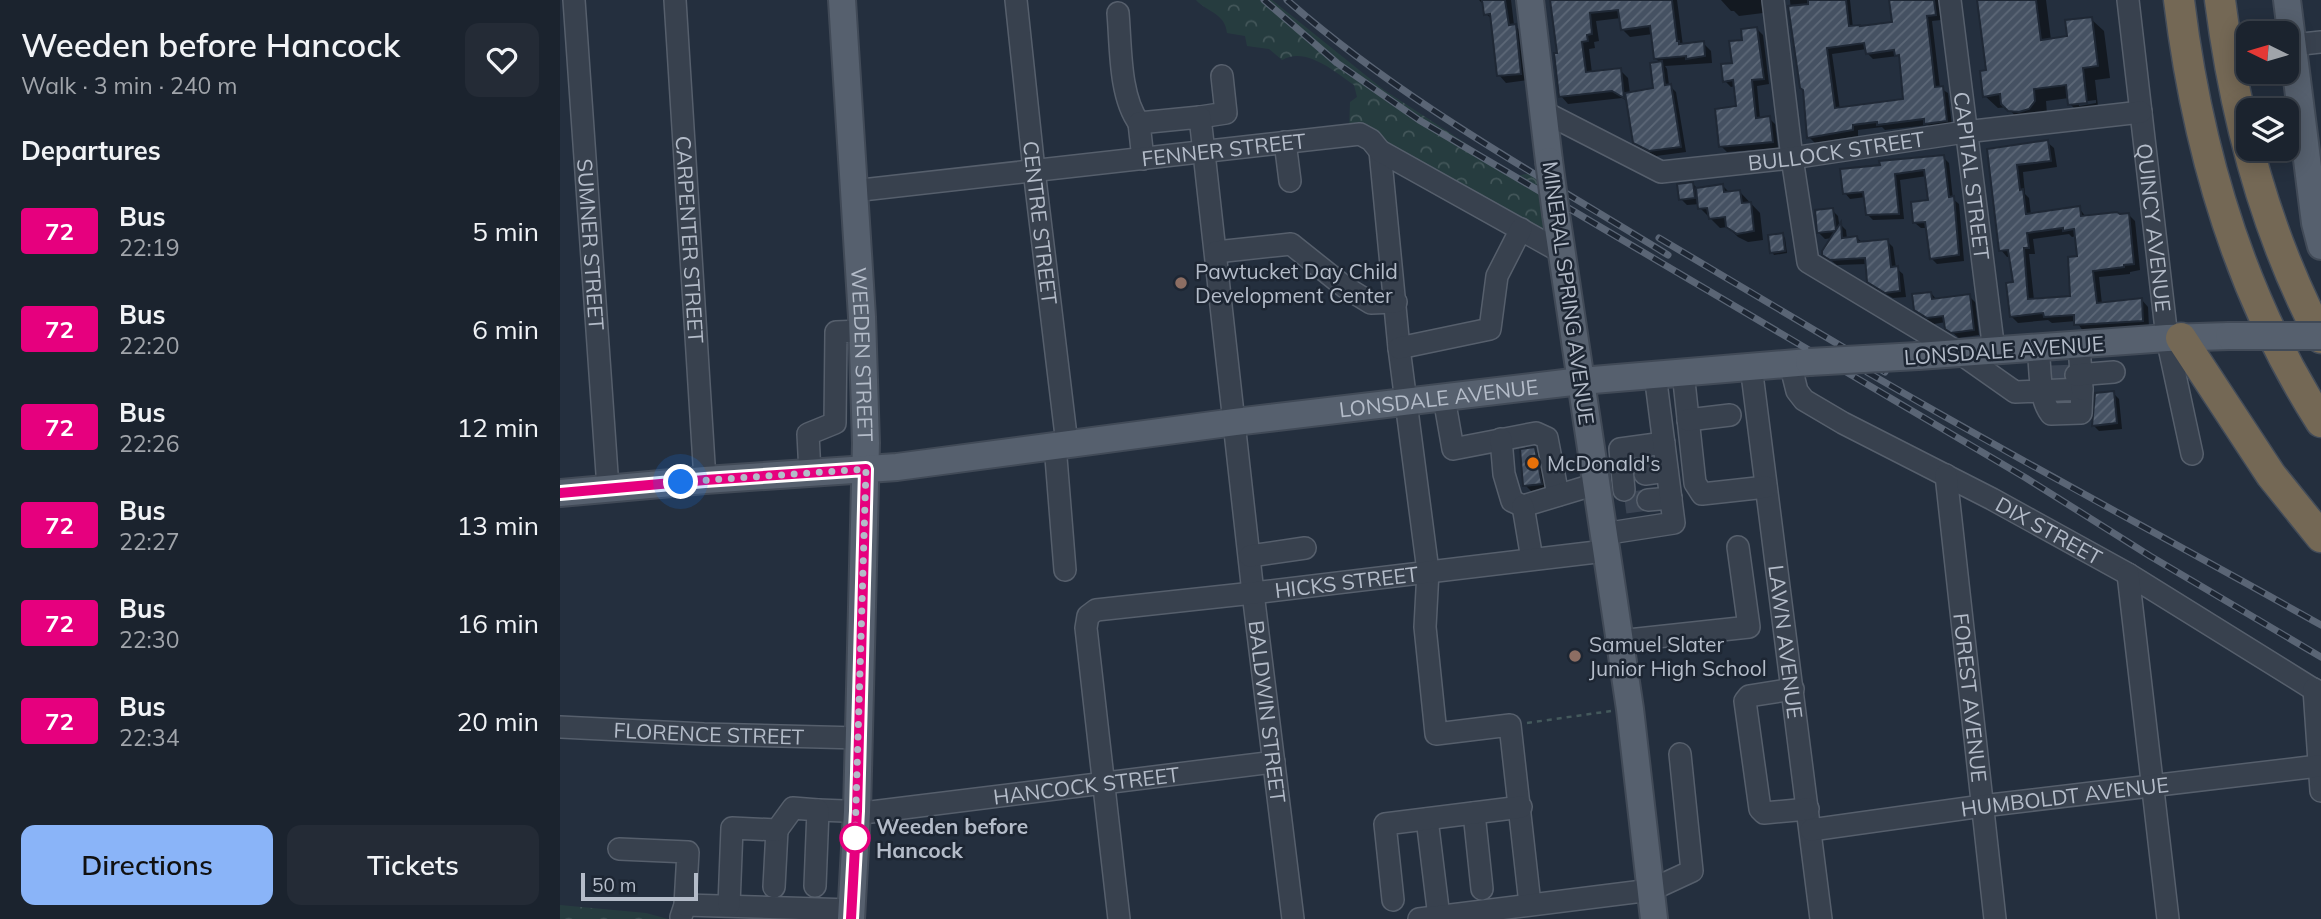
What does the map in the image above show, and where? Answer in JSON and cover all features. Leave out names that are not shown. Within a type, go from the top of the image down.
[{"type":"highway","points":[[2179,0],[2199,123],[2230,233],[2271,332],[2321,422]]},
{"type":"highway","points":[[2220,0],[2235,97],[2263,205],[2284,259],[2321,337]]},
{"type":"highway","points":[[2174,338],[2271,475],[2321,537]]},
{"type":"main road","name":"WEEDEN STREET","points":[[842,0],[862,331],[866,469],[857,811],[851,915]]},
{"type":"main road","name":"MINERAL SPRING AVENUE","points":[[1530,0],[1561,252],[1630,709],[1654,919]]},
{"type":"main road","points":[[2287,0],[2290,21]]},
{"type":"main road","points":[[2298,84],[2315,223],[2321,246]]},
{"type":"main road","name":"LONSDALE AVENUE","points":[[560,493],[897,467],[1235,422],[1656,374],[2174,338],[2321,337]]},
{"type":"street","name":"SUMNER STREET","points":[[574,0],[608,488]]},
{"type":"street","name":"CARPENTER STREET","points":[[675,0],[705,480]]},
{"type":"street","name":"CENTRE STREET","points":[[1016,0],[1061,444],[1065,570]]},
{"type":"street","points":[[1773,0],[1808,262],[1961,354],[2015,392],[2044,381],[2080,379],[2114,372]]},
{"type":"street","name":"CAPITAL STREET","points":[[1950,0],[1994,351]]},
{"type":"street","name":"QUINCY AVENUE","points":[[2128,0],[2141,112],[2192,454]]},
{"type":"street","points":[[1118,13],[1127,98],[1139,123],[1143,159]]},
{"type":"street","points":[[2300,44],[2321,43]]},
{"type":"street","points":[[1139,123],[1226,113],[1222,76]]},
{"type":"street","name":"BULLOCK STREET","points":[[1544,112],[1661,172],[1792,158],[1965,132],[2141,112]]},
{"type":"street","name":"BALDWIN STREET","points":[[1200,117],[1253,593],[1293,919]]},
{"type":"street","name":"FENNER STREET","points":[[853,191],[1360,134],[1371,140],[1380,151],[1561,252]]},
{"type":"street","points":[[1286,142],[1290,181]]},
{"type":"street","points":[[1380,151],[1399,348],[1428,571],[1425,627],[1436,734],[1510,725],[1531,904]]},
{"type":"street","points":[[1399,348],[1490,329],[1497,276],[1521,229]]},
{"type":"street","points":[[1216,252],[1291,244],[1345,287],[1371,303],[1396,302]]},
{"type":"street","points":[[810,473],[808,434],[835,423],[836,332],[862,331]]},
{"type":"street","points":[[2079,345],[2080,379]]},
{"type":"street","points":[[2038,349],[2044,381]]},
{"type":"street","name":"DIX STREET","points":[[1800,363],[1797,391],[1804,400],[2128,575],[2318,691]]},
{"type":"street","name":"LAWN AVENUE","points":[[1751,366],[1821,919]]},
{"type":"street","points":[[1683,372],[1695,482],[1702,494],[1766,486]]},
{"type":"street","points":[[1648,500],[1671,498],[1656,374]]},
{"type":"street","points":[[1444,398],[1453,449],[1536,433],[1547,438]]},
{"type":"street","points":[[1688,420],[1730,415]]},
{"type":"street","points":[[1501,439],[1511,449],[1514,487],[1522,497],[1545,495],[1549,486],[1545,447],[1547,438]]},
{"type":"street","points":[[1547,438],[1558,495]]},
{"type":"street","points":[[1501,439],[1504,474],[1512,501],[1523,506],[1558,495],[1597,488],[1624,497],[1620,449],[1664,443]]},
{"type":"street","points":[[1645,474],[1667,471]]},
{"type":"street","name":"FOREST AVENUE","points":[[1946,475],[1995,919]]},
{"type":"street","name":"HICKS STREET","points":[[1104,783],[1086,628],[1088,616],[1096,610],[1532,559],[1674,523],[1671,498]]},
{"type":"street","points":[[1523,506],[1532,559]]},
{"type":"street","points":[[1619,641],[1749,627],[1738,547]]},
{"type":"street","points":[[1250,556],[1305,548]]},
{"type":"street","points":[[2128,575],[2168,919]]},
{"type":"street","name":"HUMBOLDT AVENUE","points":[[1793,689],[1749,696],[1745,701],[1760,809],[1764,813],[1809,819],[1982,806],[2318,766]]},
{"type":"street","points":[[2318,691],[2318,766],[2321,791]]},
{"type":"street","name":"FLORENCE STREET","points":[[560,727],[859,738]]},
{"type":"street","points":[[1427,819],[1429,918],[1466,916],[1531,904],[1651,890],[1692,871],[1680,754]]},
{"type":"street","name":"HANCOCK STREET","points":[[777,830],[793,808],[857,811],[1274,762]]},
{"type":"street","points":[[1104,783],[1119,919]]},
{"type":"street","points":[[1393,900],[1385,824],[1521,807]]},
{"type":"street","points":[[815,886],[818,810]]},
{"type":"street","points":[[1474,813],[1482,889]]},
{"type":"street","points":[[729,905],[732,828],[777,830],[774,887]]},
{"type":"street","points":[[619,849],[688,852],[683,912],[729,905],[851,915]]},
{"type":"path","points":[[1510,725],[1630,709]]},
{"type":"green space","points":[[1196,0],[1272,0],[1384,90],[1516,176],[1552,169],[1563,242],[1349,132],[1350,102],[1357,97],[1354,85],[1310,58],[1301,56],[1282,60],[1269,49],[1247,46],[1245,36],[1227,33],[1223,21]]},
{"type":"green space","points":[[560,905],[646,913],[668,919],[560,919]]},
{"type":"building","points":[[1482,0],[1505,0],[1509,25],[1516,24],[1521,74],[1497,76],[1490,14],[1484,15]]},
{"type":"building","points":[[1550,0],[1672,0],[1677,41],[1679,44],[1704,41],[1705,56],[1654,59],[1650,26],[1621,30],[1618,10],[1590,13],[1592,34],[1587,35],[1588,41],[1582,42],[1586,72],[1621,68],[1624,98],[1612,91],[1559,97]]},
{"type":"building","points":[[1808,0],[1846,0],[1849,26],[1860,26],[1892,22],[1889,0],[1934,0],[1936,15],[1927,16],[1935,87],[1943,86],[1947,121],[1924,124],[1924,119],[1877,125],[1877,122],[1853,125],[1853,130],[1807,138],[1803,90],[1800,88],[1788,6],[1808,4]],"holes":[[[1864,43],[1866,54],[1894,50],[1895,56],[1899,55],[1903,99],[1835,108],[1827,48]]]},
{"type":"building","points":[[1977,0],[2036,0],[2041,40],[2067,36],[2065,20],[2092,17],[2098,66],[2083,68],[2087,103],[2068,105],[2066,85],[2034,89],[2035,101],[2029,109],[2019,112],[2008,111],[2001,104],[2000,94],[1983,97],[1980,71],[1986,70]]},
{"type":"building","points":[[1757,27],[1764,79],[1752,80],[1756,118],[1770,116],[1773,142],[1719,147],[1715,109],[1736,106],[1733,80],[1723,82],[1721,64],[1732,63],[1729,41],[1742,40],[1741,29]]},
{"type":"building","points":[[1662,61],[1665,85],[1671,84],[1681,147],[1649,151],[1633,143],[1625,93],[1653,88],[1650,63]]},
{"type":"building","points":[[2048,140],[2051,161],[2017,165],[2026,214],[2080,206],[2081,216],[2129,213],[2134,264],[2093,271],[2097,303],[2142,298],[2143,321],[2074,325],[2074,315],[2044,317],[2043,313],[2010,317],[2006,283],[2013,282],[2008,250],[1999,251],[1987,149]],"holes":[[[2063,228],[2063,231],[2074,229],[2077,256],[2068,257],[2070,296],[2028,299],[2024,248],[2029,248],[2027,233]]]},
{"type":"building","points":[[1944,155],[1949,197],[1954,196],[1959,255],[1930,259],[1925,222],[1913,223],[1911,202],[1928,200],[1924,170],[1895,174],[1899,214],[1866,215],[1863,192],[1843,194],[1840,169],[1880,165],[1879,161]]},
{"type":"building","points":[[1693,182],[1695,198],[1679,200],[1677,184]]},
{"type":"building","points":[[1723,184],[1724,192],[1740,190],[1742,203],[1751,202],[1754,231],[1737,234],[1726,227],[1725,217],[1709,219],[1707,208],[1698,209],[1696,188]]},
{"type":"building","points":[[1833,208],[1836,230],[1841,222],[1842,238],[1857,236],[1858,242],[1888,239],[1891,267],[1898,266],[1900,291],[1885,293],[1867,282],[1865,258],[1830,260],[1822,255],[1835,231],[1817,233],[1815,210]]},
{"type":"building","points":[[1783,233],[1785,251],[1770,253],[1768,235]]},
{"type":"building","points":[[1931,292],[1932,299],[1970,294],[1974,330],[1951,333],[1945,329],[1943,316],[1927,318],[1914,310],[1912,294]]},
{"type":"building","points":[[2114,391],[2117,423],[2092,426],[2095,393]]},
{"type":"building","name":"McDonald's","points":[[1535,447],[1542,484],[1523,486],[1520,449]]},
{"type":"tunnel","points":[[2050,376],[2076,375]]},
{"type":"tunnel","points":[[1625,503],[1648,500]]},
{"type":"railway","points":[[1264,0],[1337,63],[1419,120],[2026,478],[2150,556],[2321,657]]},
{"type":"railway","points":[[1287,0],[1331,37],[1424,104],[1668,255]]},
{"type":"railway","points":[[1659,238],[1885,372]]},
{"type":"railway","points":[[1867,372],[2321,625]]},
{"type":"bus line","name":"72","points":[[560,493],[866,469],[857,811],[851,919]]},
{"type":"place","name":"Pawtucket Day Child Development Center","points":[[1181,283]]},
{"type":"place","name":"McDonald's","points":[[1533,463]]},
{"type":"place","name":"Samuel Slater Junior High School","points":[[1575,656]]},
{"type":"place","name":"Weeden before Hancock","points":[[855,838]]},
{"type":"route","points":[[681,482],[866,469],[855,838]]}]
